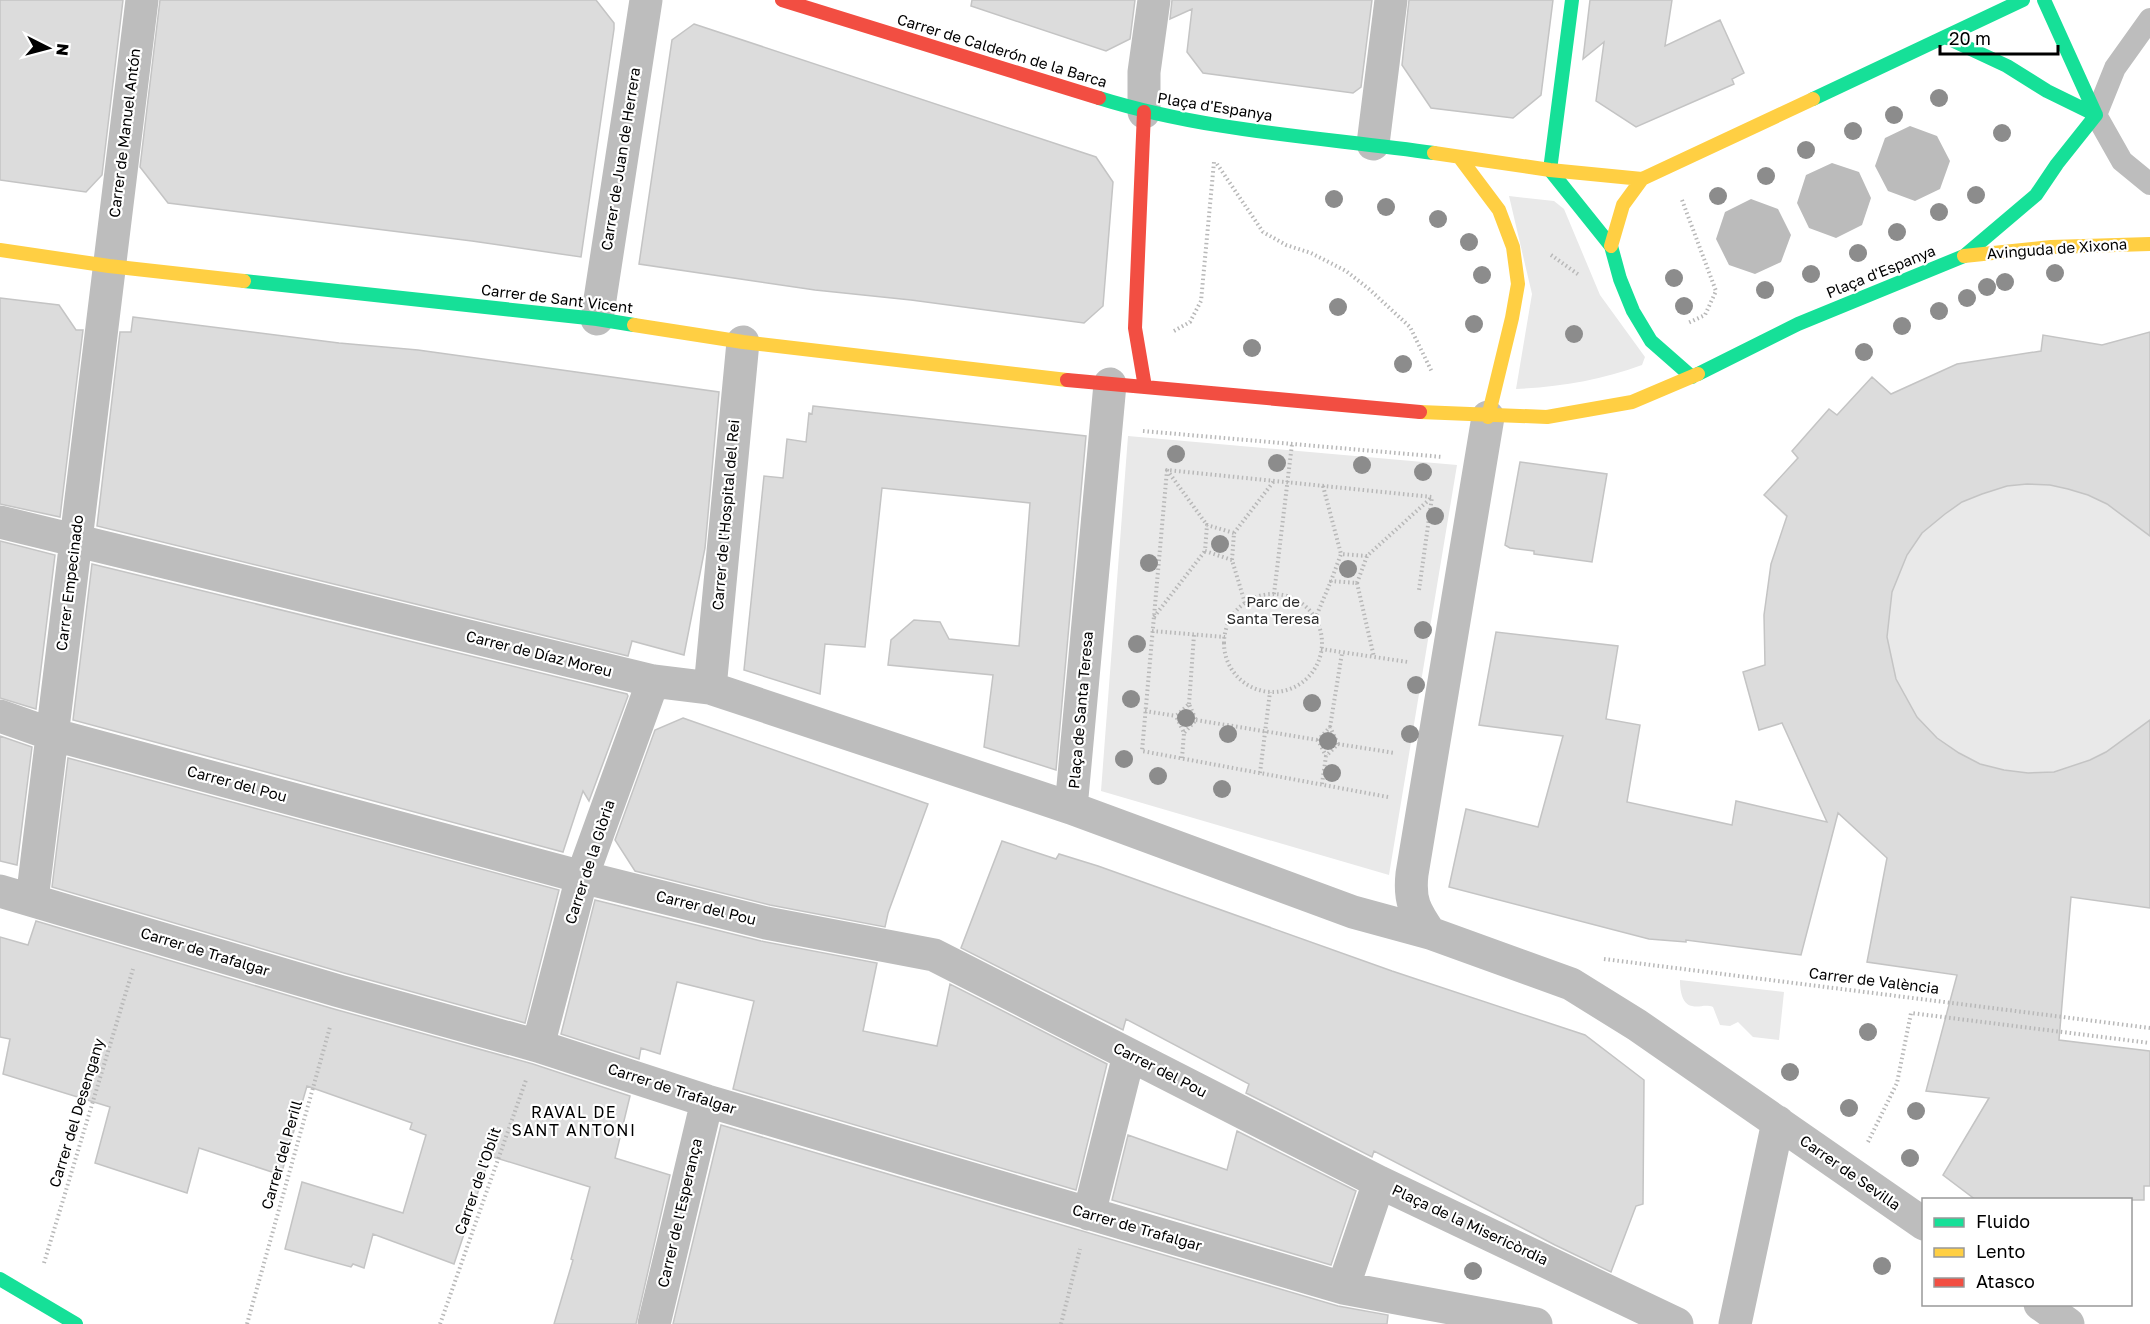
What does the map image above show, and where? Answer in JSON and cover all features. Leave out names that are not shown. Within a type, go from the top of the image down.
[{"type":"main road","name":"Carrer de Calderón de la Barca","points":[[782,0],[1144,112]]},
{"type":"main road","points":[[1572,0],[1550,170],[1611,246],[1620,279],[1633,311],[1651,341],[1692,377]]},
{"type":"main road","points":[[1611,246],[1623,205],[1642,179],[2023,0]]},
{"type":"main road","points":[[2044,0],[2096,115]]},
{"type":"main road","points":[[1945,37],[2007,66],[2047,91],[2096,115]]},
{"type":"main road","points":[[2047,91],[2053,109]]},
{"type":"main road","name":"Plaça d'Espanya","points":[[1145,387],[1135,327],[1144,112],[1214,126],[1373,144],[1550,170],[1642,179]]},
{"type":"main road","name":"Plaça d'Espanya","points":[[1112,379],[1145,387],[1488,417],[1547,417],[1632,402],[1692,377],[1798,324],[1965,256],[2036,195],[2096,115]]},
{"type":"main road","points":[[2057,164],[2058,145]]},
{"type":"main road","points":[[1460,158],[1499,210],[1513,247],[1518,284],[1488,417]]},
{"type":"main road","name":"Avinguda de Xixona","points":[[1965,256],[2051,247],[2150,244]]},
{"type":"main road","name":"Carrer de Sant Vicent","points":[[0,250],[108,266],[597,319],[743,342],[1112,379]]},
{"type":"main road","name":"Plaça d'Espanya","points":[[1127,346],[1135,327]]},
{"type":"main road","points":[[0,1280],[76,1324]]},
{"type":"street","name":"Carrer de Manuel Antón","points":[[108,266],[142,0]]},
{"type":"street","name":"Carrer de Juan de Herrera","points":[[597,319],[646,0]]},
{"type":"street","points":[[1144,112],[1144,72],[1154,0]]},
{"type":"street","points":[[1373,144],[1391,0]]},
{"type":"street","name":"Carrer Empecinado","points":[[32,900],[108,266]]},
{"type":"street","name":"Carrer de l'Hospital del Rei","points":[[710,688],[743,342]]},
{"type":"street","name":"Plaça de Santa Teresa","points":[[1112,379],[1071,808],[1353,912],[1430,933]]},
{"type":"street","points":[[1430,933],[1416,912],[1410,892],[1488,417]]},
{"type":"street","name":"Carrer de Díaz Moreu","points":[[0,522],[653,681],[710,688],[1071,808]]},
{"type":"street","name":"Carrer de la Glòria","points":[[538,1046],[582,877],[653,681]]},
{"type":"street","name":"Carrer del Pou","points":[[0,716],[51,734],[582,877],[766,923],[934,956],[1379,1182]]},
{"type":"street","name":"Carrer de Trafalgar","points":[[0,891],[339,992],[538,1046],[707,1101],[1343,1288]]},
{"type":"street","name":"Plaça de Santa Teresa","points":[[1353,912],[1380,913],[1394,908],[1410,892]]},
{"type":"street","name":"Carrer de Sevilla","points":[[1430,933],[1571,984],[1588,993],[1922,1223]]},
{"type":"street","points":[[1089,1214],[1129,1055]]},
{"type":"street","name":"Carrer de l'Esperança","points":[[654,1324],[707,1101]]},
{"type":"street","points":[[1735,1324],[1778,1122]]},
{"type":"street","name":"Plaça de la Misericòrdia","points":[[1343,1288],[1379,1182],[1677,1324]]},
{"type":"street","points":[[1343,1288],[1536,1324]]},
{"type":"street","points":[[2041,1306],[2068,1324]]},
{"type":"lane","points":[[2150,19],[2115,68],[2096,115],[2122,161],[2150,184]]},
{"type":"path","points":[[1135,327],[1171,332],[1190,322],[1201,301],[1214,161],[1263,232],[1286,245],[1311,253],[1346,271],[1410,327],[1432,372]]},
{"type":"path","points":[[1651,341],[1705,315],[1716,291],[1680,195]]},
{"type":"path","points":[[1513,247],[1542,249],[1578,272],[1583,282]]},
{"type":"path","points":[[1106,431],[1125,430],[1451,458],[1479,466]]},
{"type":"path","points":[[1274,594],[1292,444]]},
{"type":"path","points":[[1167,470],[1432,497]]},
{"type":"path","points":[[1167,470],[1207,525],[1234,533]]},
{"type":"path","points":[[1167,470],[1142,751],[1389,797]]},
{"type":"path","points":[[1245,603],[1232,560],[1234,533],[1274,481]]},
{"type":"path","points":[[1315,619],[1341,554],[1323,486]]},
{"type":"path","points":[[1374,657],[1358,583],[1367,556],[1432,497]]},
{"type":"path","points":[[1418,591],[1432,497]]},
{"type":"path","points":[[1154,617],[1205,551],[1207,525]]},
{"type":"path","points":[[1205,551],[1232,560]]},
{"type":"path","points":[[1341,554],[1367,556]]},
{"type":"path","points":[[1331,581],[1358,583]]},
{"type":"path","points":[[1274,594],[1294,599],[1310,611],[1320,629],[1321,650],[1315,669],[1300,684],[1282,692],[1261,691],[1242,682],[1230,667],[1224,647],[1226,627],[1237,609],[1254,598],[1274,594]]},
{"type":"path","points":[[1152,631],[1225,637]]},
{"type":"path","points":[[1194,634],[1189,704],[1196,720]]},
{"type":"path","points":[[1321,650],[1408,662],[1407,673]]},
{"type":"path","points":[[1318,740],[1330,727],[1342,653]]},
{"type":"path","points":[[1260,773],[1270,692]]},
{"type":"path","points":[[1176,716],[1189,704]]},
{"type":"path","points":[[1145,711],[1176,716]]},
{"type":"path","points":[[1176,716],[1184,733],[1182,758]]},
{"type":"path","points":[[1196,720],[1318,740]]},
{"type":"path","points":[[1184,733],[1196,720]]},
{"type":"path","points":[[1330,727],[1338,744]]},
{"type":"path","points":[[1318,740],[1326,756],[1322,784]]},
{"type":"path","points":[[1394,764],[1397,742]]},
{"type":"path","points":[[1338,744],[1395,753]]},
{"type":"path","points":[[1326,756],[1338,744]]},
{"type":"path","points":[[1387,807],[1390,786]]},
{"type":"path","name":"Carrer del Desengany","points":[[33,1299],[144,933]]},
{"type":"path","name":"Carrer de València","points":[[1594,958],[2150,1028]]},
{"type":"path","name":"Carrer del Perill","points":[[247,1324],[339,992]]},
{"type":"path","points":[[1865,1149],[1897,1083],[1911,1013],[2150,1043]]},
{"type":"path","name":"Carrer de l'Oblit","points":[[440,1324],[538,1046]]},
{"type":"path","points":[[1060,1324],[1089,1214]]},
{"type":"green space","points":[[1509,196],[1554,201],[1564,209],[1600,295],[1645,357],[1642,365],[1580,382],[1516,389],[1532,294]]},
{"type":"green space","points":[[2150,332],[2150,870],[1874,846],[1834,809],[1802,768],[1782,723],[1759,730],[1743,672],[1765,665],[1764,615],[1771,564],[1787,518],[1764,495],[1797,458],[1792,451],[1829,409],[1837,415],[1872,377],[1895,397],[1937,376],[1936,374],[1941,371],[1942,373],[2040,360],[2043,335],[2102,345]]},
{"type":"green space","name":"Parc de Santa Teresa","points":[[1128,436],[1457,465],[1389,875],[1101,791]]},
{"type":"green space","points":[[1680,980],[1784,992],[1779,1040],[1753,1037],[1738,1022],[1730,1026],[1720,1025],[1713,1007],[1688,1005],[1685,1002]]},
{"type":"shaded area","points":[[1910,126],[1937,136],[1950,161],[1940,189],[1915,201],[1888,191],[1875,166],[1885,138]]},
{"type":"shaded area","points":[[1832,163],[1859,172],[1871,198],[1862,225],[1836,238],[1809,228],[1797,203],[1806,175]]},
{"type":"shaded area","points":[[1751,199],[1778,209],[1791,235],[1781,262],[1755,274],[1729,265],[1716,239],[1725,212]]},
{"type":"building","points":[[0,0],[123,0],[102,175],[86,192],[0,180]]},
{"type":"building","points":[[160,0],[596,0],[614,23],[614,29],[581,257],[168,203],[140,167]]},
{"type":"building","points":[[972,0],[1135,0],[1130,39],[1106,51],[971,6]]},
{"type":"building","points":[[1172,0],[1372,0],[1361,87],[1353,93],[1203,73],[1187,52],[1192,9],[1170,19]]},
{"type":"building","points":[[1409,0],[1553,0],[1541,95],[1513,118],[1431,108],[1402,65]]},
{"type":"building","points":[[1590,0],[1672,0],[1665,46],[1720,20],[1744,73],[1732,79],[1734,84],[1636,127],[1596,101],[1604,42],[1583,59]]},
{"type":"building","points":[[694,24],[1096,157],[1113,182],[1103,306],[1084,323],[815,290],[639,264],[672,40]]},
{"type":"building","points":[[0,298],[59,305],[76,330],[83,330],[60,517],[0,504]]},
{"type":"building","points":[[133,317],[339,343],[418,350],[719,392],[705,548],[684,655],[632,641],[628,656],[97,526],[120,332],[131,332]]},
{"type":"building","points":[[2150,332],[2150,536],[2107,504],[2068,489],[2027,484],[2007,486],[1982,494],[1962,502],[1945,514],[1922,533],[1907,555],[1892,592],[1887,637],[1896,679],[1917,717],[1937,738],[1980,764],[2028,773],[2054,772],[2106,752],[2150,720],[2150,908],[2071,897],[2059,1040],[2150,1051],[2150,1186],[2144,1186],[2144,1200],[2132,1200],[2132,1198],[1973,1198],[1943,1175],[1989,1098],[1926,1091],[1957,975],[1867,962],[1887,858],[1838,813],[1801,955],[1686,940],[1686,942],[1649,939],[1449,887],[1466,809],[1538,827],[1563,736],[1479,725],[1496,632],[1618,646],[1606,719],[1640,725],[1627,802],[1732,825],[1736,801],[1827,822],[1782,723],[1759,730],[1743,672],[1765,665],[1764,615],[1771,564],[1787,516],[1764,495],[1798,458],[1792,451],[1829,409],[1837,415],[1872,377],[1891,394],[1957,364],[2041,351],[2043,335],[2102,345]]},
{"type":"building","points":[[813,406],[1086,436],[1056,770],[984,747],[993,675],[888,665],[891,640],[914,620],[940,622],[949,639],[1019,646],[1030,503],[882,488],[865,647],[825,644],[820,694],[744,670],[764,476],[783,478],[787,439],[806,442],[809,413],[812,414]]},
{"type":"building","points":[[1520,462],[1607,474],[1592,562],[1534,554],[1534,551],[1510,548],[1505,545]]},
{"type":"building","points":[[0,541],[55,555],[36,709],[0,698]]},
{"type":"building","points":[[92,564],[627,694],[589,801],[583,791],[563,852],[73,720]]},
{"type":"building","points":[[683,718],[928,804],[885,927],[770,905],[635,871],[615,840],[655,730]]},
{"type":"building","points":[[0,736],[32,747],[17,865],[0,861]]},
{"type":"building","points":[[68,758],[559,890],[525,1023],[344,973],[52,887]]},
{"type":"building","points":[[1002,841],[1056,859],[1059,854],[1098,866],[1392,971],[1585,1035],[1644,1080],[1643,1204],[1636,1206],[1611,1272],[1374,1151],[1372,1157],[1246,1093],[1249,1084],[1126,1019],[1123,1030],[961,948]]},
{"type":"building","points":[[595,900],[761,941],[877,963],[863,1031],[937,1046],[950,984],[1107,1064],[1076,1190],[733,1089],[754,1001],[677,982],[660,1054],[641,1048],[639,1059],[561,1034]]},
{"type":"building","points":[[36,921],[334,1009],[533,1064],[630,1096],[615,1158],[670,1175],[636,1324],[554,1324],[573,1260],[571,1259],[590,1187],[490,1156],[454,1264],[373,1234],[364,1268],[353,1264],[351,1267],[285,1249],[302,1182],[403,1213],[426,1135],[410,1129],[412,1123],[307,1086],[281,1175],[199,1148],[187,1193],[95,1163],[110,1107],[3,1074],[10,1039],[0,1037],[0,937],[28,945]]},
{"type":"building","points":[[721,1125],[1338,1306],[1388,1315],[1387,1324],[673,1324]]},
{"type":"building","points":[[1237,1131],[1356,1191],[1331,1265],[1112,1200],[1128,1135],[1227,1170]]},
{"type":"traffic: fast","points":[[1572,0],[1550,170],[1611,246],[1620,279],[1633,311],[1651,341],[1692,377]]},
{"type":"traffic: fast","points":[[1813,99],[2023,0]]},
{"type":"traffic: fast","points":[[2044,0],[2096,115]]},
{"type":"traffic: fast","points":[[1945,37],[2007,66],[2047,91],[2096,115]]},
{"type":"traffic: fast","points":[[1099,98],[1182,119],[1223,126],[1434,153]]},
{"type":"traffic: fast","points":[[1698,374],[1798,324],[1964,256],[2036,195],[2096,115]]},
{"type":"traffic: fast","points":[[244,281],[597,319],[634,325]]},
{"type":"traffic: fast","points":[[0,1279],[76,1324]]},
{"type":"traffic: slow","points":[[1611,246],[1623,205],[1642,179],[1813,99]]},
{"type":"traffic: slow","points":[[1434,153],[1550,170],[1642,179]]},
{"type":"traffic: slow","points":[[1460,158],[1499,210],[1513,247],[1518,284],[1488,417]]},
{"type":"traffic: slow","points":[[1964,256],[2051,247],[2150,244]]},
{"type":"traffic: slow","points":[[0,250],[109,266],[244,281]]},
{"type":"traffic: slow","points":[[634,325],[743,342],[1067,380]]},
{"type":"traffic: slow","points":[[1420,412],[1547,417],[1632,402],[1698,374]]},
{"type":"traffic: jam","points":[[782,0],[1099,98]]},
{"type":"traffic: jam","points":[[1144,112],[1135,328],[1145,387]]},
{"type":"traffic: jam","points":[[1067,380],[1420,412]]},
{"type":"district","name":"RAVAL DE SANT ANTONI","points":[[574,1121]]}]
